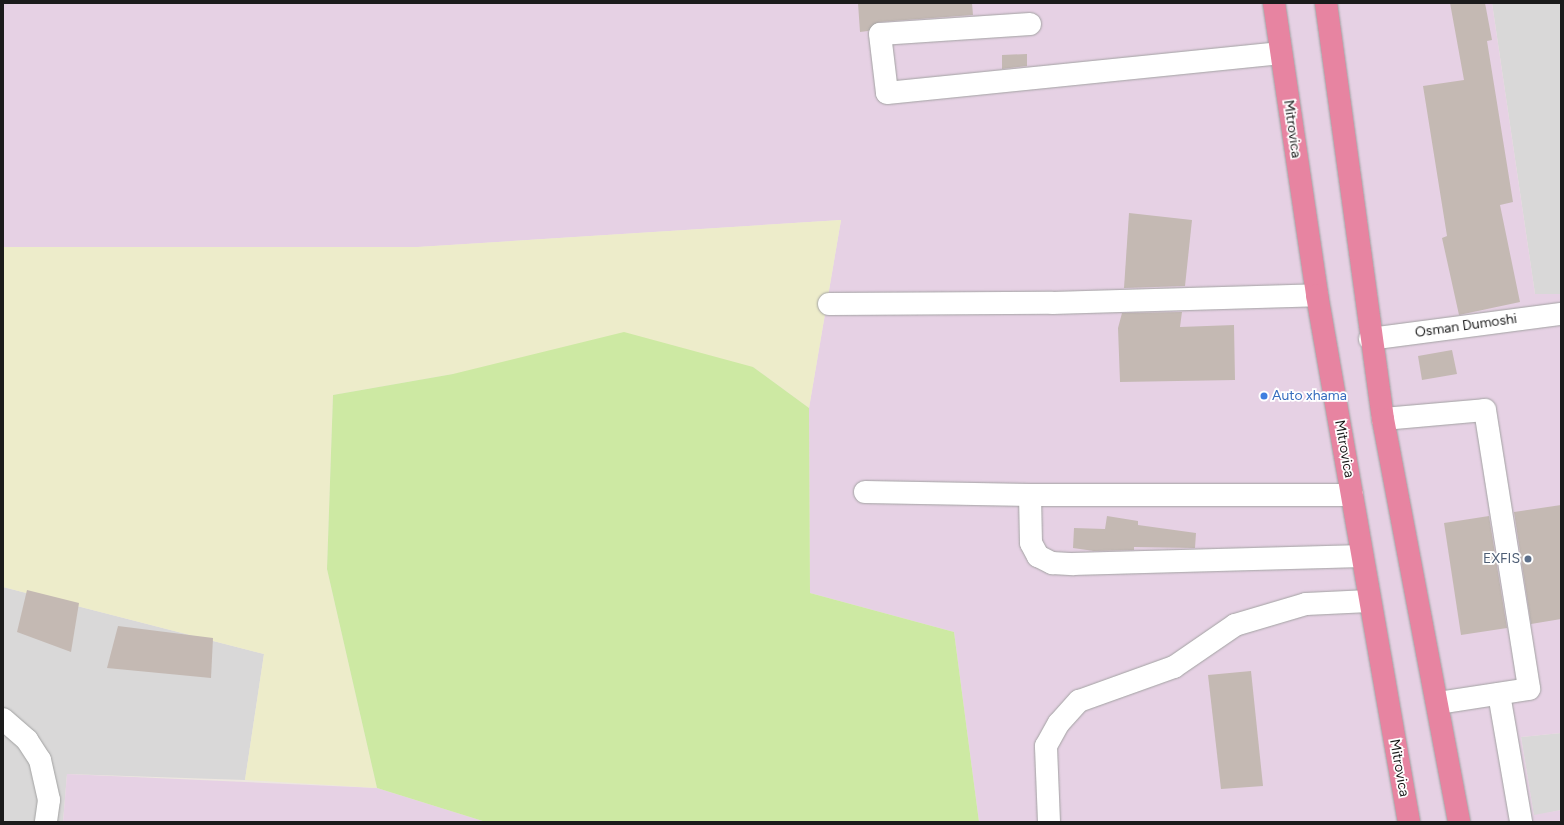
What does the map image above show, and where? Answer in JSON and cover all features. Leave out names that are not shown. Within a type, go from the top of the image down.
[{"type":"highway","name":"Mitrovica","points":[[1274,3],[1317,295],[1352,495],[1368,601],[1409,822]]},
{"type":"highway","points":[[1326,3],[1370,339],[1383,419],[1439,703],[1459,822]]},
{"type":"street","points":[[1030,24],[880,34],[887,92],[1281,54]]},
{"type":"street","points":[[829,304],[1052,303],[1317,295]]},
{"type":"street","name":"Osman Dumoshi","points":[[1370,339],[1561,314]]},
{"type":"street","points":[[1383,419],[1485,410],[1529,689],[1439,703]]},
{"type":"street","points":[[865,492],[1030,495],[1352,495]]},
{"type":"street","points":[[1030,495],[1031,543],[1038,556],[1052,563],[1361,556]]},
{"type":"street","points":[[1048,822],[1046,746],[1059,724],[1079,702],[1174,667],[1235,625],[1306,604],[1368,601]]},
{"type":"street","points":[[1499,694],[1521,822]]},
{"type":"street","points":[[3,719],[27,740],[40,760],[48,800],[46,822]]},
{"type":"shaded area","points":[[3,3],[1492,3],[1535,294],[1561,294],[1561,733],[1521,737],[1534,815],[1561,810],[1561,822],[979,822],[954,632],[810,593],[809,408],[841,220],[418,247],[3,247]]},
{"type":"shaded area","points":[[1492,3],[1561,3],[1561,294],[1535,294]]},
{"type":"shaded area","points":[[3,587],[264,654],[245,780],[67,774],[63,822],[3,822]]},
{"type":"shaded area","points":[[1561,733],[1561,810],[1534,816],[1521,737]]},
{"type":"shaded area","points":[[67,774],[377,788],[486,822],[63,822]]},
{"type":"green space","points":[[841,220],[809,408],[753,367],[453,374],[333,395],[327,569],[377,788],[245,780],[264,654],[3,587],[3,247],[418,247]]},
{"type":"green space","points":[[624,332],[753,367],[809,408],[810,593],[954,632],[979,822],[486,822],[377,788],[327,569],[333,395],[453,374]]},
{"type":"building","points":[[858,3],[972,3],[973,15],[879,22],[868,31],[860,32]]},
{"type":"building","points":[[1450,3],[1485,3],[1492,40],[1487,41],[1513,202],[1500,205],[1520,302],[1459,315],[1442,238],[1447,236],[1423,86],[1464,80]]},
{"type":"building","points":[[1027,54],[1027,66],[1002,69],[1002,55]]},
{"type":"building","points":[[1129,213],[1192,220],[1185,286],[1124,288]]},
{"type":"building","points":[[1182,312],[1180,327],[1234,325],[1235,380],[1120,382],[1118,328],[1122,313]]},
{"type":"building","points":[[1452,350],[1457,374],[1422,380],[1418,356]]},
{"type":"building","points":[[1561,505],[1561,619],[1531,624],[1514,512]]},
{"type":"building","points":[[1107,516],[1138,521],[1138,525],[1196,533],[1195,548],[1134,547],[1134,550],[1094,551],[1073,548],[1074,528],[1105,529]]},
{"type":"building","points":[[1489,516],[1507,628],[1461,635],[1444,523]]},
{"type":"building","points":[[27,590],[79,603],[71,652],[17,632]]},
{"type":"building","points":[[118,626],[213,638],[211,678],[107,668]]},
{"type":"building","points":[[1251,671],[1263,786],[1221,789],[1208,675]]},
{"type":"place","name":"Auto xhama","points":[[1264,396]]},
{"type":"place","name":"EXFIS","points":[[1528,559]]}]
